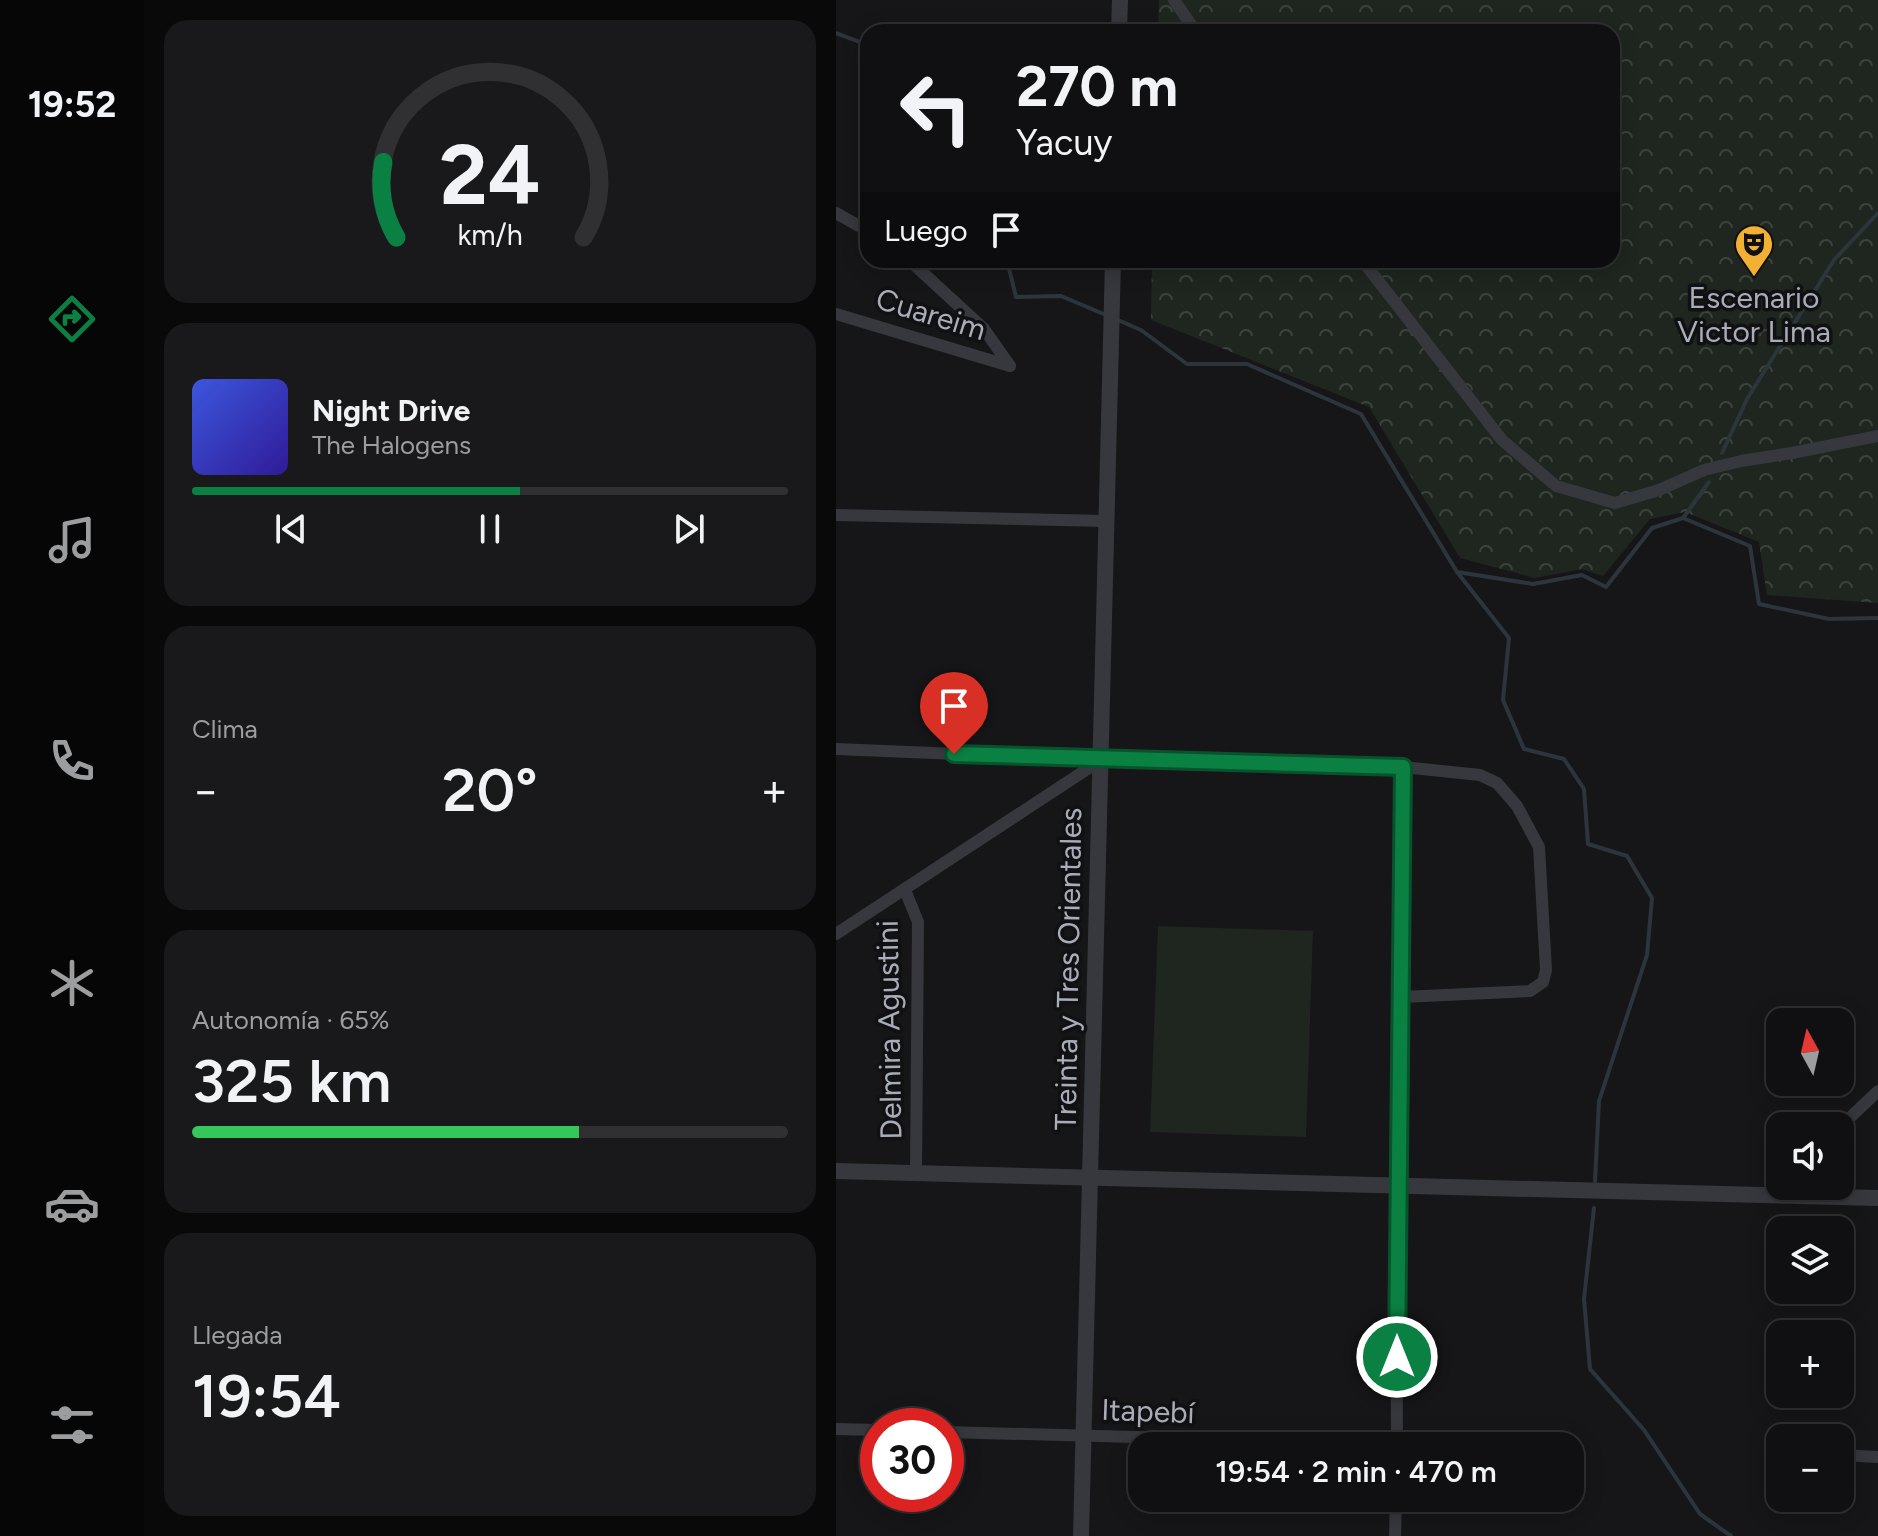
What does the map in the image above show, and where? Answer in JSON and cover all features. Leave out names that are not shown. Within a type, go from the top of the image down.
[{"type":"street","points":[[1119,24],[1120,0]]},
{"type":"street","points":[[1174,0],[1190,24]]},
{"type":"street","points":[[836,213],[860,226]]},
{"type":"street","name":"Cuareim","points":[[836,314],[1010,366],[984,329],[918,268]]},
{"type":"street","name":"Treinta y Tres Orientales","points":[[1081,1536],[1113,268]]},
{"type":"street","points":[[1368,268],[1502,440],[1556,486],[1615,503],[1659,490],[1704,470],[1878,436]]},
{"type":"street","points":[[836,515],[1107,521]]},
{"type":"street","points":[[836,749],[1101,760],[1403,767],[1480,775],[1497,783],[1517,806],[1539,847],[1546,970],[1543,982],[1530,991],[1402,997]]},
{"type":"street","points":[[836,934],[1101,760]]},
{"type":"street","points":[[1397,1432],[1396,1184],[1402,997],[1403,767]]},
{"type":"street","name":"Delmira Agustini","points":[[905,890],[918,922],[916,1172]]},
{"type":"street","points":[[1854,1114],[1878,1091]]},
{"type":"street","points":[[836,1171],[1658,1191],[1766,1190]]},
{"type":"street","points":[[1854,1196],[1878,1198]]},
{"type":"street","points":[[836,1429],[860,1430]]},
{"type":"street","name":"Itapebí","points":[[964,1432],[1128,1436]]},
{"type":"street","points":[[1854,1456],[1878,1457]]},
{"type":"street","points":[[1395,1536],[1396,1512]]},
{"type":"green space","points":[[1159,0],[1878,0],[1878,603],[1767,595],[1759,542],[1685,512],[1650,519],[1603,576],[1582,569],[1535,578],[1460,558],[1369,407],[1151,320],[1152,268],[1620,268],[1620,24],[1158,24]]},
{"type":"green space","points":[[1158,926],[1313,931],[1306,1137],[1150,1132]]},
{"type":"waterway","points":[[836,33],[860,42]]},
{"type":"waterway","points":[[1722,453],[1747,399],[1834,260],[1878,213]]},
{"type":"waterway","points":[[1009,268],[1016,297],[1061,296],[1106,315]]},
{"type":"waterway","points":[[1118,320],[1141,330],[1187,364],[1247,364],[1361,414],[1457,572],[1533,584],[1582,575],[1606,587],[1652,528],[1683,518],[1750,546],[1759,604],[1829,619],[1878,618]]},
{"type":"waterway","points":[[1683,518],[1709,482]]},
{"type":"waterway","points":[[1457,572],[1509,638],[1503,700],[1524,749],[1564,759],[1584,789],[1588,844],[1627,856],[1652,898],[1647,955],[1599,1101],[1595,1181]]},
{"type":"waterway","points":[[1594,1208],[1584,1299],[1590,1369],[1644,1430],[1700,1514],[1731,1536]]},
{"type":"place","name":"Escenario Victor Lima","points":[[1754,278]]},
{"type":"route","points":[[954,754],[1403,767],[1402,997],[1396,1184],[1397,1357]]}]
